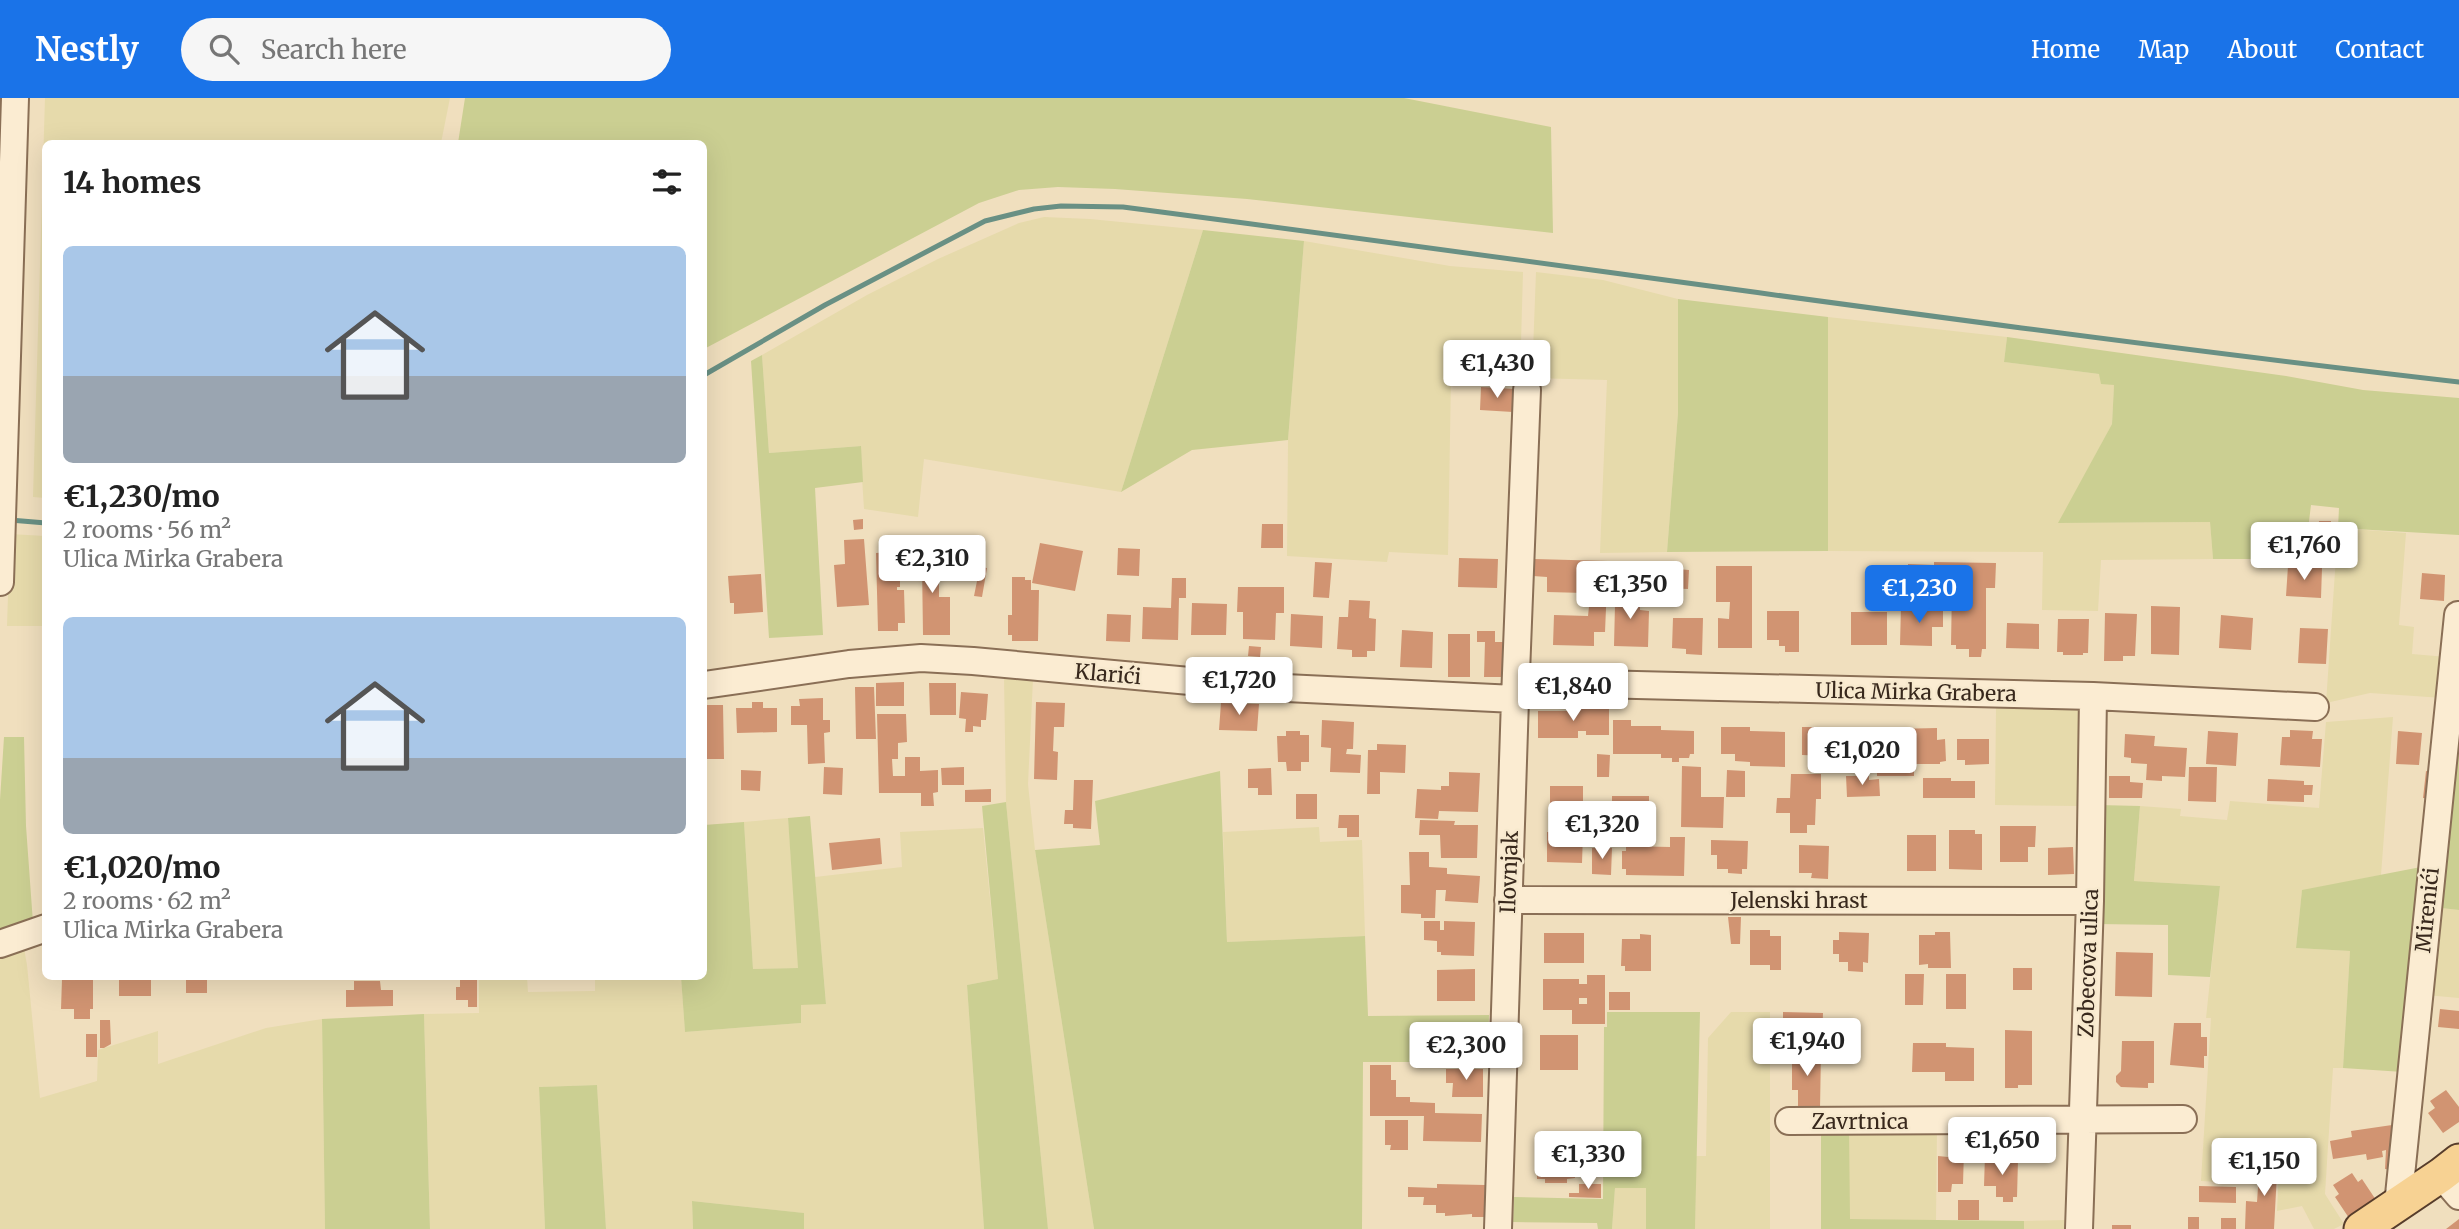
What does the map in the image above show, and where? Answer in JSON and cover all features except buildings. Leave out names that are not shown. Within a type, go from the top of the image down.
[{"type":"main road","points":[[2361,1229],[2398,1205],[2453,1177]]},
{"type":"street","points":[[0,582],[15,98]]},
{"type":"street","name":"Ilovnjak","points":[[1498,1229],[1527,390]]},
{"type":"street","name":"Mirenići","points":[[2398,1205],[2458,615]]},
{"type":"street","name":"Klarići","points":[[707,685],[849,664],[920,658],[1244,686],[1515,691]]},
{"type":"street","name":"Ulica Mirka Grabera","points":[[1515,691],[2093,696],[2315,707]]},
{"type":"street","name":"Zobecova ulica","points":[[2079,1229],[2090,901],[2093,696]]},
{"type":"street","name":"Jelenski hrast","points":[[1508,900],[2090,901]]},
{"type":"street","points":[[0,944],[42,930]]},
{"type":"street","name":"Zavrtnica","points":[[1789,1121],[2183,1119]]},
{"type":"shaded area","points":[[45,98],[450,98],[442,140],[44,140]]},
{"type":"shaded area","points":[[42,198],[42,498],[33,497]]},
{"type":"shaded area","points":[[1044,217],[1203,230],[1121,492],[924,459],[918,517],[864,509],[860,446],[769,453],[762,355],[867,295],[938,259],[1019,223]]},
{"type":"shaded area","points":[[1304,241],[1450,266],[1523,272],[1520,378],[1451,377],[1448,555],[1389,552],[1387,562],[1287,556],[1288,440]]},
{"type":"shaded area","points":[[1536,272],[1603,280],[1678,299],[1678,413],[1667,552],[1600,553],[1607,380],[1532,378]]},
{"type":"shaded area","points":[[1828,317],[2007,337],[2004,362],[2099,374],[2114,385],[2112,424],[2059,523],[2210,522],[2213,559],[2101,560],[2098,611],[2042,610],[2043,552],[1828,551]]},
{"type":"shaded area","points":[[2338,528],[2406,533],[2399,625],[2414,627],[2412,654],[2447,657],[2443,698],[2370,693],[2326,703]]},
{"type":"shaded area","points":[[10,534],[42,536],[42,626],[7,626]]},
{"type":"shaded area","points":[[1004,677],[1033,679],[1028,784],[1035,850],[1094,1229],[1048,1229],[1006,802]]},
{"type":"shaded area","points":[[1996,708],[2081,709],[2079,806],[1995,805]]},
{"type":"shaded area","points":[[2393,717],[2381,875],[2302,891],[2296,948],[2350,951],[2343,1068],[2333,1068],[2325,1194],[2344,1224],[2334,1229],[2314,1229],[2302,1206],[2277,1211],[2280,1151],[2240,1149],[2237,1183],[2201,1181],[2211,1018],[2206,1018],[2220,886],[2134,881],[2140,806],[2181,809],[2180,816],[2227,820],[2230,801],[2319,808],[2326,722]]},
{"type":"shaded area","points":[[788,818],[799,968],[753,969],[744,822]]},
{"type":"shaded area","points":[[1319,827],[1320,842],[1362,840],[1365,936],[1227,942],[1223,832]]},
{"type":"shaded area","points":[[983,828],[998,979],[967,985],[984,1229],[804,1229],[803,1213],[692,1201],[693,1229],[606,1229],[597,1085],[539,1087],[545,1229],[430,1229],[424,1014],[479,1013],[479,980],[527,980],[528,992],[595,991],[595,980],[681,980],[685,1032],[801,1023],[800,1005],[826,1003],[815,877],[902,867],[900,832]]},
{"type":"shaded area","points":[[2432,907],[2459,910],[2459,998],[2426,995]]},
{"type":"shaded area","points":[[24,948],[40,1098],[97,1081],[98,1050],[158,1031],[158,1064],[266,1028],[322,1019],[325,1229],[0,1229],[0,954]]},
{"type":"shaded area","points":[[1731,1012],[1770,1012],[1770,1229],[1695,1229],[1696,1156],[1706,1156],[1708,1038]]},
{"type":"shaded area","points":[[1849,1128],[1937,1130],[1936,1221],[1849,1219]]},
{"type":"shaded area","points":[[1615,1188],[1647,1188],[1646,1229],[1612,1229]]},
{"type":"shaded area","points":[[2067,1220],[2067,1229],[2024,1229],[2024,1221]]},
{"type":"green space","points":[[465,98],[1404,98],[1551,127],[1553,233],[1247,199],[1115,189],[1058,187],[1019,190],[979,203],[707,347],[707,140],[458,140]]},
{"type":"green space","points":[[1203,230],[1304,241],[1288,440],[1192,450],[1121,492]]},
{"type":"green space","points":[[1678,299],[1828,317],[1828,551],[1667,552],[1678,413]]},
{"type":"green space","points":[[2007,337],[2286,376],[2363,390],[2459,398],[2459,535],[2338,528],[2339,508],[2311,505],[2305,554],[2257,552],[2256,559],[2213,559],[2210,522],[2058,523],[2112,424],[2114,385],[2101,384],[2099,374],[2004,362]]},
{"type":"green space","points":[[762,355],[769,453],[861,446],[863,482],[815,488],[823,635],[769,638],[751,361]]},
{"type":"green space","points":[[2459,687],[2459,910],[2432,907]]},
{"type":"green space","points":[[4,737],[24,737],[26,826],[33,923],[0,933],[0,800]]},
{"type":"green space","points":[[1220,771],[1227,942],[1365,936],[1368,1016],[1489,1015],[1488,1062],[1363,1062],[1362,1229],[1094,1229],[1035,850],[1100,845],[1095,801]]},
{"type":"green space","points":[[1006,802],[1048,1229],[984,1229],[967,985],[998,979],[982,806]]},
{"type":"green space","points":[[2099,805],[2140,806],[2134,881],[2220,886],[2210,977],[2168,975],[2168,925],[2097,924]]},
{"type":"green space","points":[[810,816],[826,1004],[801,1005],[801,1023],[685,1032],[681,980],[707,980],[707,825],[744,822],[753,969],[798,968],[788,818]]},
{"type":"green space","points":[[2421,867],[2403,1072],[2343,1068],[2350,951],[2296,948],[2302,890]]},
{"type":"green space","points":[[1607,1012],[1700,1012],[1695,1229],[1646,1229],[1646,1188],[1615,1188],[1612,1229],[1598,1229],[1597,1223],[1513,1222],[1514,1197],[1603,1199],[1604,1027],[1607,1027]]},
{"type":"green space","points":[[424,1014],[430,1229],[325,1229],[322,1019]]},
{"type":"green space","points":[[597,1085],[606,1229],[545,1229],[539,1087]]},
{"type":"green space","points":[[1849,1128],[1850,1219],[2024,1221],[2024,1229],[1821,1229],[1821,1129]]},
{"type":"green space","points":[[692,1201],[804,1213],[804,1229],[693,1229]]},
{"type":"waterway","points":[[707,373],[825,305],[985,221],[1034,209],[1061,206],[1123,207],[1958,320],[2459,382]]},
{"type":"waterway","points":[[10,520],[42,523]]}]
